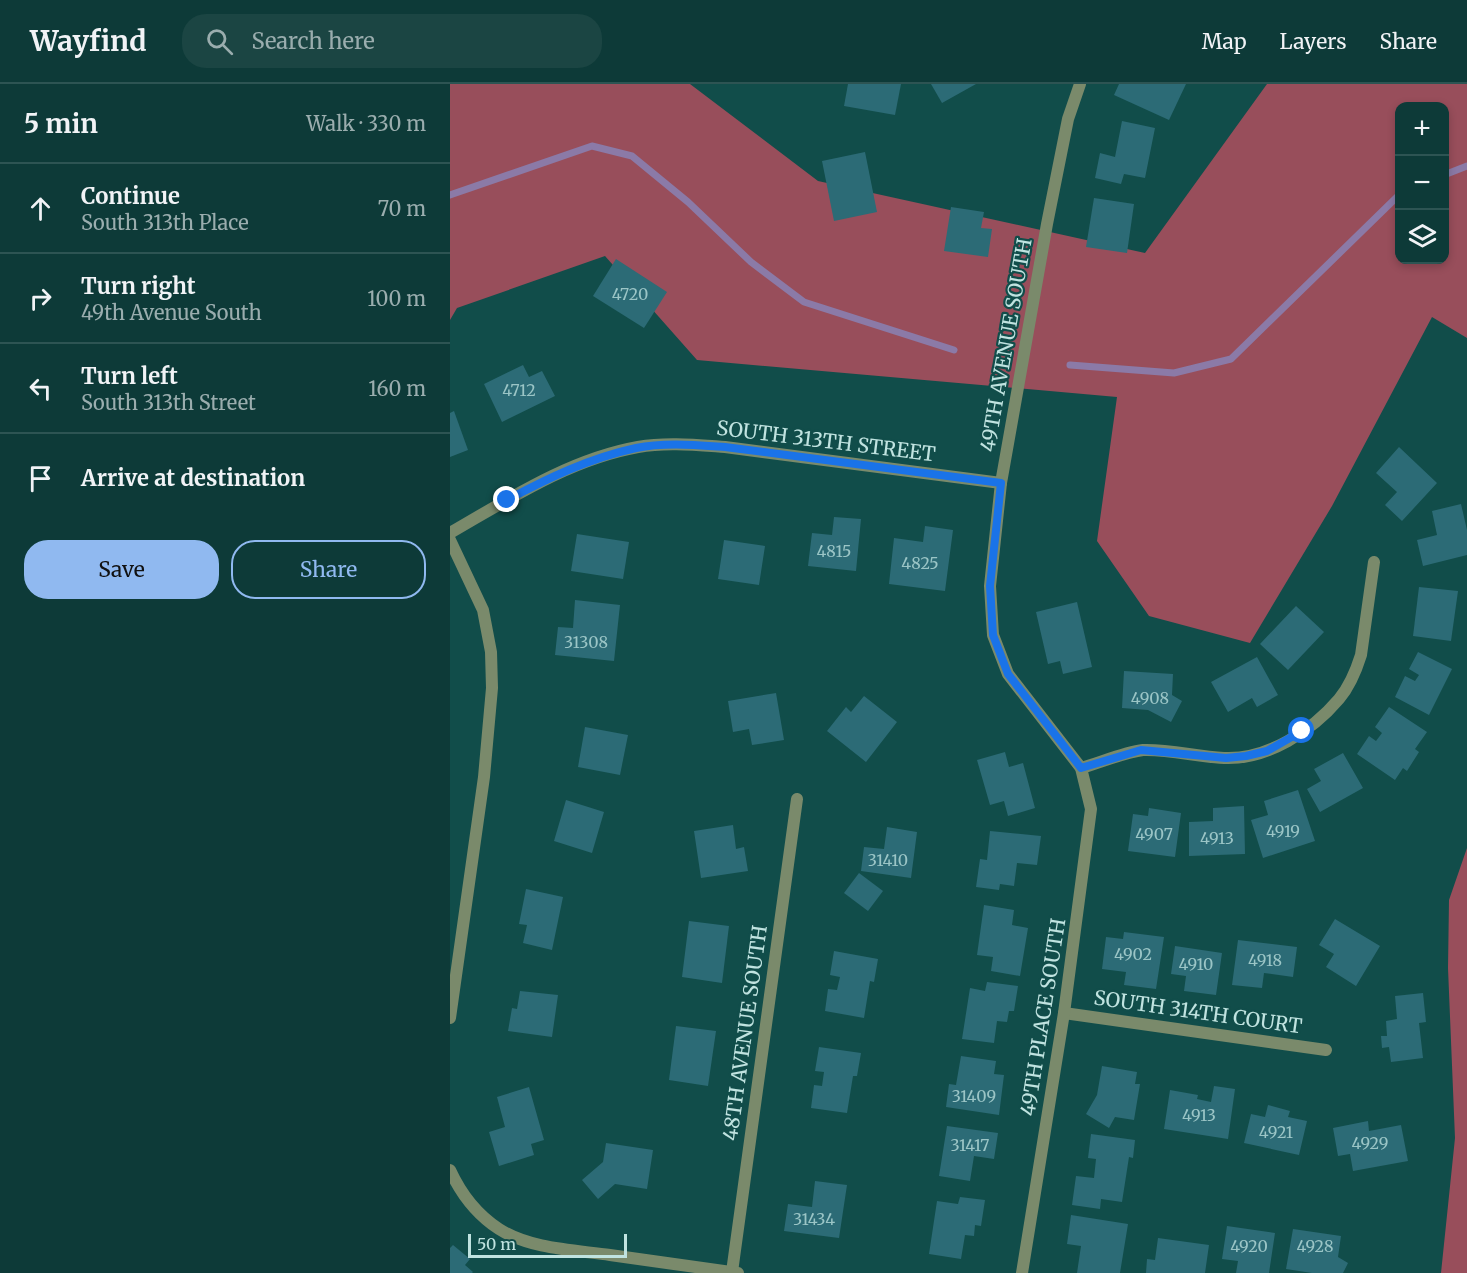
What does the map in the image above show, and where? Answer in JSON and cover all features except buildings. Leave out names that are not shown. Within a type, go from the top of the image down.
[{"type":"street","name":"49TH AVENUE SOUTH","points":[[1080,84],[1068,119],[1047,224],[1001,483],[990,586],[993,635],[1008,674],[1081,768]]},
{"type":"street","name":"SOUTH 313TH STREET","points":[[450,533],[554,475],[595,459],[638,447],[685,444],[725,447],[1001,483]]},
{"type":"street","points":[[450,540],[483,610],[491,652],[492,678],[484,777],[450,1018]]},
{"type":"street","points":[[1081,768],[1141,750],[1226,758],[1246,756],[1267,751],[1322,717],[1339,699],[1361,655],[1374,562]]},
{"type":"street","name":"49TH PLACE SOUTH","points":[[1022,1273],[1064,1013],[1091,809],[1081,768]]},
{"type":"street","name":"48TH AVENUE SOUTH","points":[[735,1273],[797,799]]},
{"type":"street","name":"SOUTH 314TH COURT","points":[[1064,1013],[1326,1050]]},
{"type":"street","points":[[450,1170],[461,1192],[493,1224],[520,1239],[551,1247],[735,1273]]},
{"type":"shaded area","points":[[450,84],[690,84],[818,181],[1145,253],[1267,84],[1467,84],[1467,338],[1432,317],[1332,506],[1250,643],[1149,616],[1097,541],[1117,397],[697,360],[605,256],[457,308],[450,320]]},
{"type":"shaded area","points":[[1467,848],[1467,1273],[1441,1273],[1455,1138],[1448,968],[1449,900]]},
{"type":"waterway","points":[[450,195],[592,146],[632,156],[688,202],[751,262],[804,302],[954,350]]},
{"type":"waterway","points":[[1449,173],[1467,166]]},
{"type":"waterway","points":[[1070,365],[1174,373],[1231,359],[1395,199]]},
{"type":"route","points":[[507,500],[554,475],[595,459],[638,447],[685,444],[725,447],[1001,483],[990,586],[993,635],[1008,674],[1081,768],[1141,750],[1226,758],[1246,756],[1267,751],[1302,731]]}]
